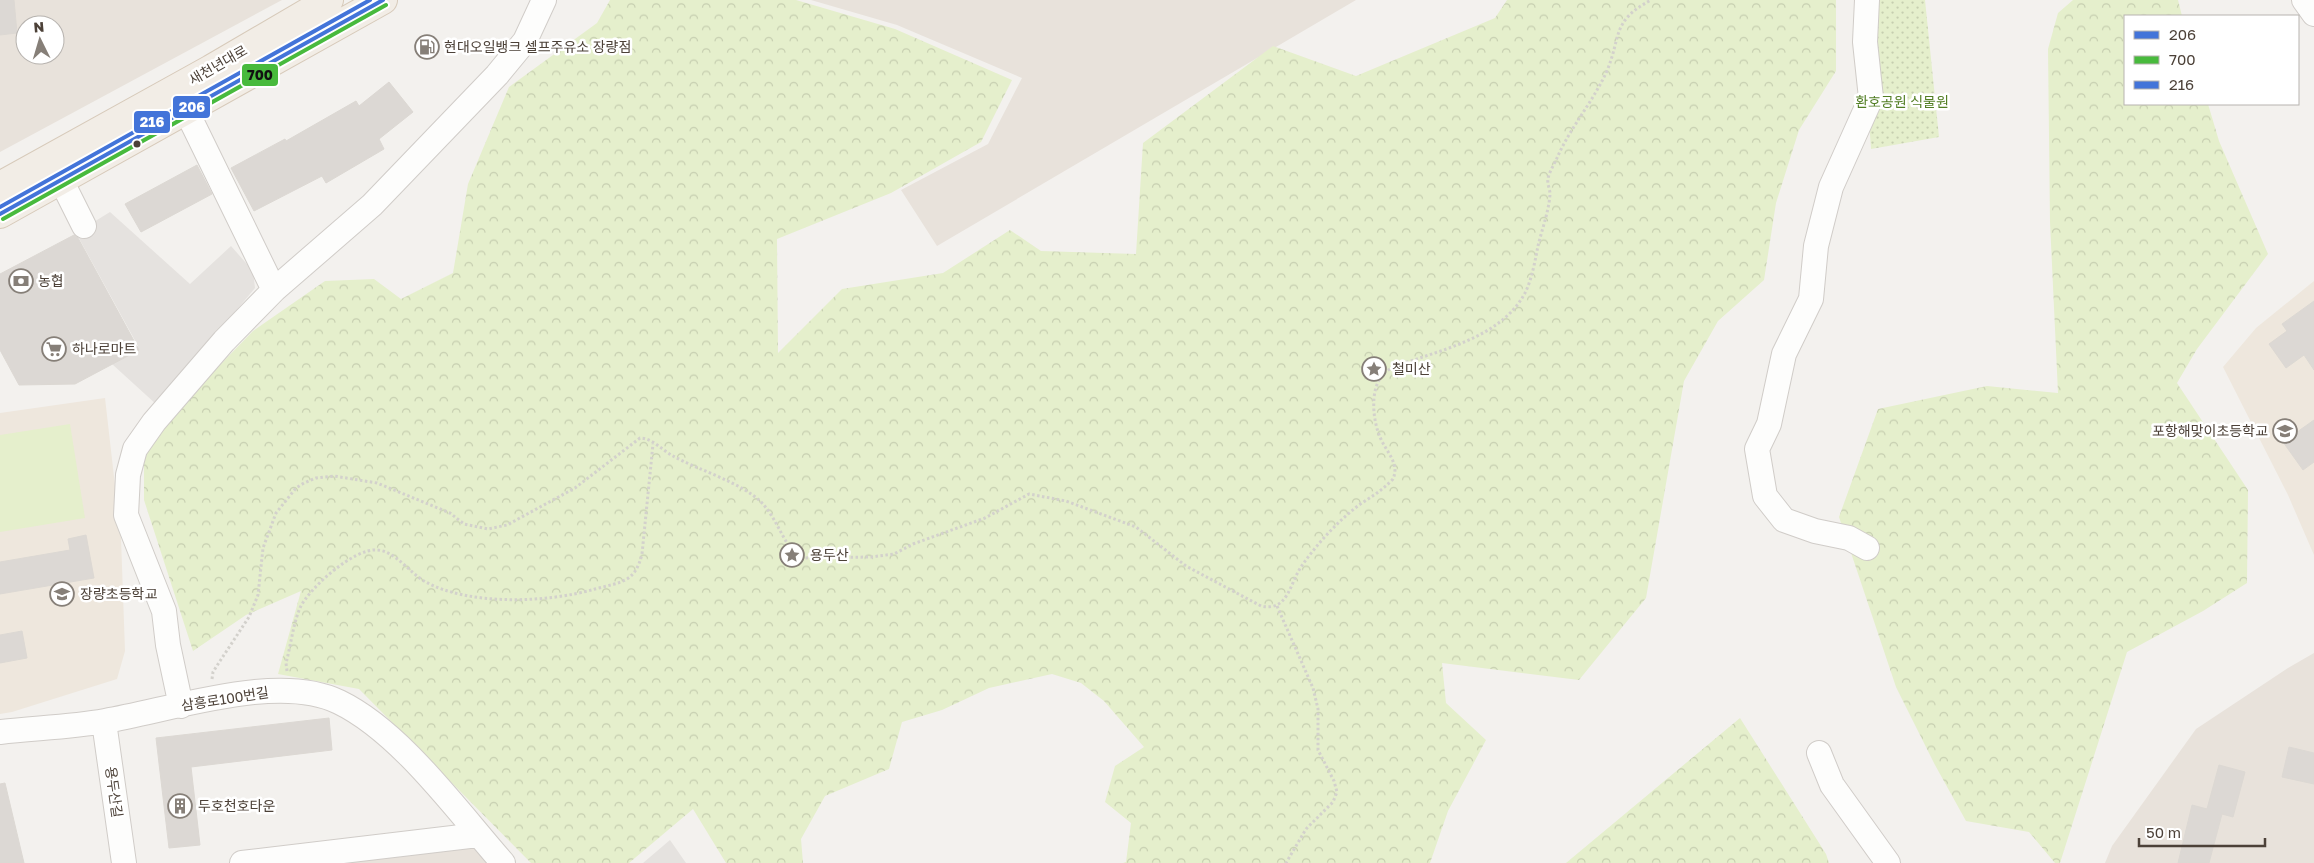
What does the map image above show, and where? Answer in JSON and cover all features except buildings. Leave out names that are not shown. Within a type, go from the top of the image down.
[{"type":"main road","name":"새천년대로","points":[[0,186],[203,74],[329,0]]},
{"type":"main road","name":"새천년대로","points":[[0,214],[383,0]]},
{"type":"street","points":[[181,706],[168,645],[164,611],[126,515],[128,475],[135,449],[144,435],[224,341],[274,290],[372,205],[497,75],[525,40],[544,0]]},
{"type":"street","points":[[1867,0],[1865,42],[1871,98],[1831,187],[1816,246],[1811,299],[1784,354],[1769,424],[1757,449],[1765,496],[1784,520],[1816,531],[1849,538],[1867,548]]},
{"type":"street","points":[[2304,0],[2314,14]]},
{"type":"street","points":[[186,110],[274,290]]},
{"type":"street","points":[[61,180],[84,226]]},
{"type":"street","name":"삼흥로100번길","points":[[0,732],[104,722],[258,691],[299,690],[338,702],[371,722],[407,753],[503,863]]},
{"type":"street","name":"용두산길","points":[[104,722],[124,863]]},
{"type":"street","points":[[1819,753],[1832,785],[1888,863]]},
{"type":"street","points":[[242,863],[478,835]]},
{"type":"path","points":[[217,699],[212,682],[213,672],[249,617],[258,595],[263,548],[276,513],[296,488],[304,483],[316,478],[334,476],[377,483],[450,513],[464,524],[488,528],[507,526],[575,488],[640,438],[648,438],[653,444],[672,456],[741,488],[757,499],[769,512],[790,549],[798,558],[870,557],[894,554],[913,544],[985,518],[1029,494],[1066,501],[1136,527],[1186,566],[1261,606],[1270,608],[1277,606],[1283,602],[1302,565],[1320,543],[1351,512],[1393,479],[1396,472],[1395,464],[1379,435],[1375,414],[1375,393],[1380,377],[1386,371],[1396,366],[1475,337],[1506,316],[1521,300],[1530,280],[1543,227],[1550,193],[1548,180],[1551,171],[1565,140],[1606,73],[1622,24],[1636,8],[1651,0]]},
{"type":"path","points":[[290,691],[286,663],[300,607],[317,584],[346,562],[367,552],[376,550],[387,553],[426,582],[446,590],[483,598],[510,600],[575,595],[630,578],[637,570],[642,554],[653,444]]},
{"type":"path","points":[[1277,606],[1313,688],[1318,709],[1318,750],[1334,781],[1337,792],[1333,802],[1306,829],[1286,863]]},
{"type":"shaded area","points":[[0,0],[282,0],[0,152]]},
{"type":"shaded area","points":[[811,0],[1356,0],[937,246],[901,190],[988,144],[1022,78],[897,25]]},
{"type":"shaded area","points":[[110,212],[190,284],[231,246],[253,271],[255,288],[157,405],[112,364],[138,346],[76,233]]},
{"type":"shaded area","name":"포항해맞이초등학교","points":[[2314,281],[2314,555],[2288,495],[2223,367],[2256,328]]},
{"type":"shaded area","name":"장량초등학교","points":[[105,398],[121,538],[125,651],[117,679],[12,712],[0,714],[0,413]]},
{"type":"shaded area","points":[[2314,653],[2314,863],[2105,863],[2112,846],[2196,729]]},
{"type":"shaded area","points":[[488,840],[511,863],[324,863]]},
{"type":"shaded area","points":[[670,840],[686,863],[643,863]]},
{"type":"green space","points":[[610,0],[796,0],[895,29],[1012,80],[981,142],[891,193],[777,239],[778,353],[842,289],[943,273],[1010,230],[1041,251],[1136,254],[1143,143],[1273,46],[1356,76],[1495,18],[1507,0],[1836,0],[1836,71],[1799,130],[1776,203],[1764,280],[1718,321],[1684,381],[1646,598],[1579,680],[1442,663],[1446,703],[1486,740],[1448,811],[1430,863],[1123,863],[1126,862],[1131,823],[1105,802],[1115,766],[1144,747],[1104,701],[1081,683],[1052,674],[989,688],[942,710],[902,722],[889,769],[825,796],[801,839],[803,863],[726,863],[693,809],[629,863],[531,863],[359,689],[278,674],[301,591],[246,615],[193,651],[144,500],[144,458],[179,407],[253,331],[325,281],[374,279],[401,299],[453,273],[468,184],[509,87],[597,23]]},
{"type":"green space","name":"환호공원 식물원","points":[[1861,0],[1925,0],[1939,137],[1871,149]]},
{"type":"green space","points":[[2073,0],[2178,0],[2182,15],[2124,15],[2124,105],[2208,105],[2219,141],[2268,254],[2197,349],[2177,383],[2248,490],[2247,583],[2203,611],[2127,652],[2060,863],[2055,863],[2029,832],[1966,821],[1935,765],[1896,687],[1839,517],[1878,409],[1987,386],[2058,393],[2050,222],[2048,49],[2058,13]]},
{"type":"green space","points":[[70,424],[85,518],[0,532],[0,435]]},
{"type":"green space","points":[[1740,718],[1826,854],[1829,863],[1566,863]]},
{"type":"transit line","name":"216","points":[[0,207],[370,0]]},
{"type":"transit line","name":"206","points":[[0,214],[383,0]]},
{"type":"transit line","name":"700","points":[[3,219],[386,5]]},
{"type":"place","name":"현대오일뱅크 셀프주유소 장량점","points":[[427,47]]},
{"type":"place","name":"농협","points":[[21,281]]},
{"type":"place","name":"하나로마트","points":[[54,349]]},
{"type":"place","name":"철미산","points":[[1374,369]]},
{"type":"place","name":"포항해맞이초등학교","points":[[2285,431]]},
{"type":"place","name":"용두산","points":[[792,555]]},
{"type":"place","name":"장량초등학교","points":[[62,594]]},
{"type":"place","name":"두호천호타운","points":[[180,806]]}]
